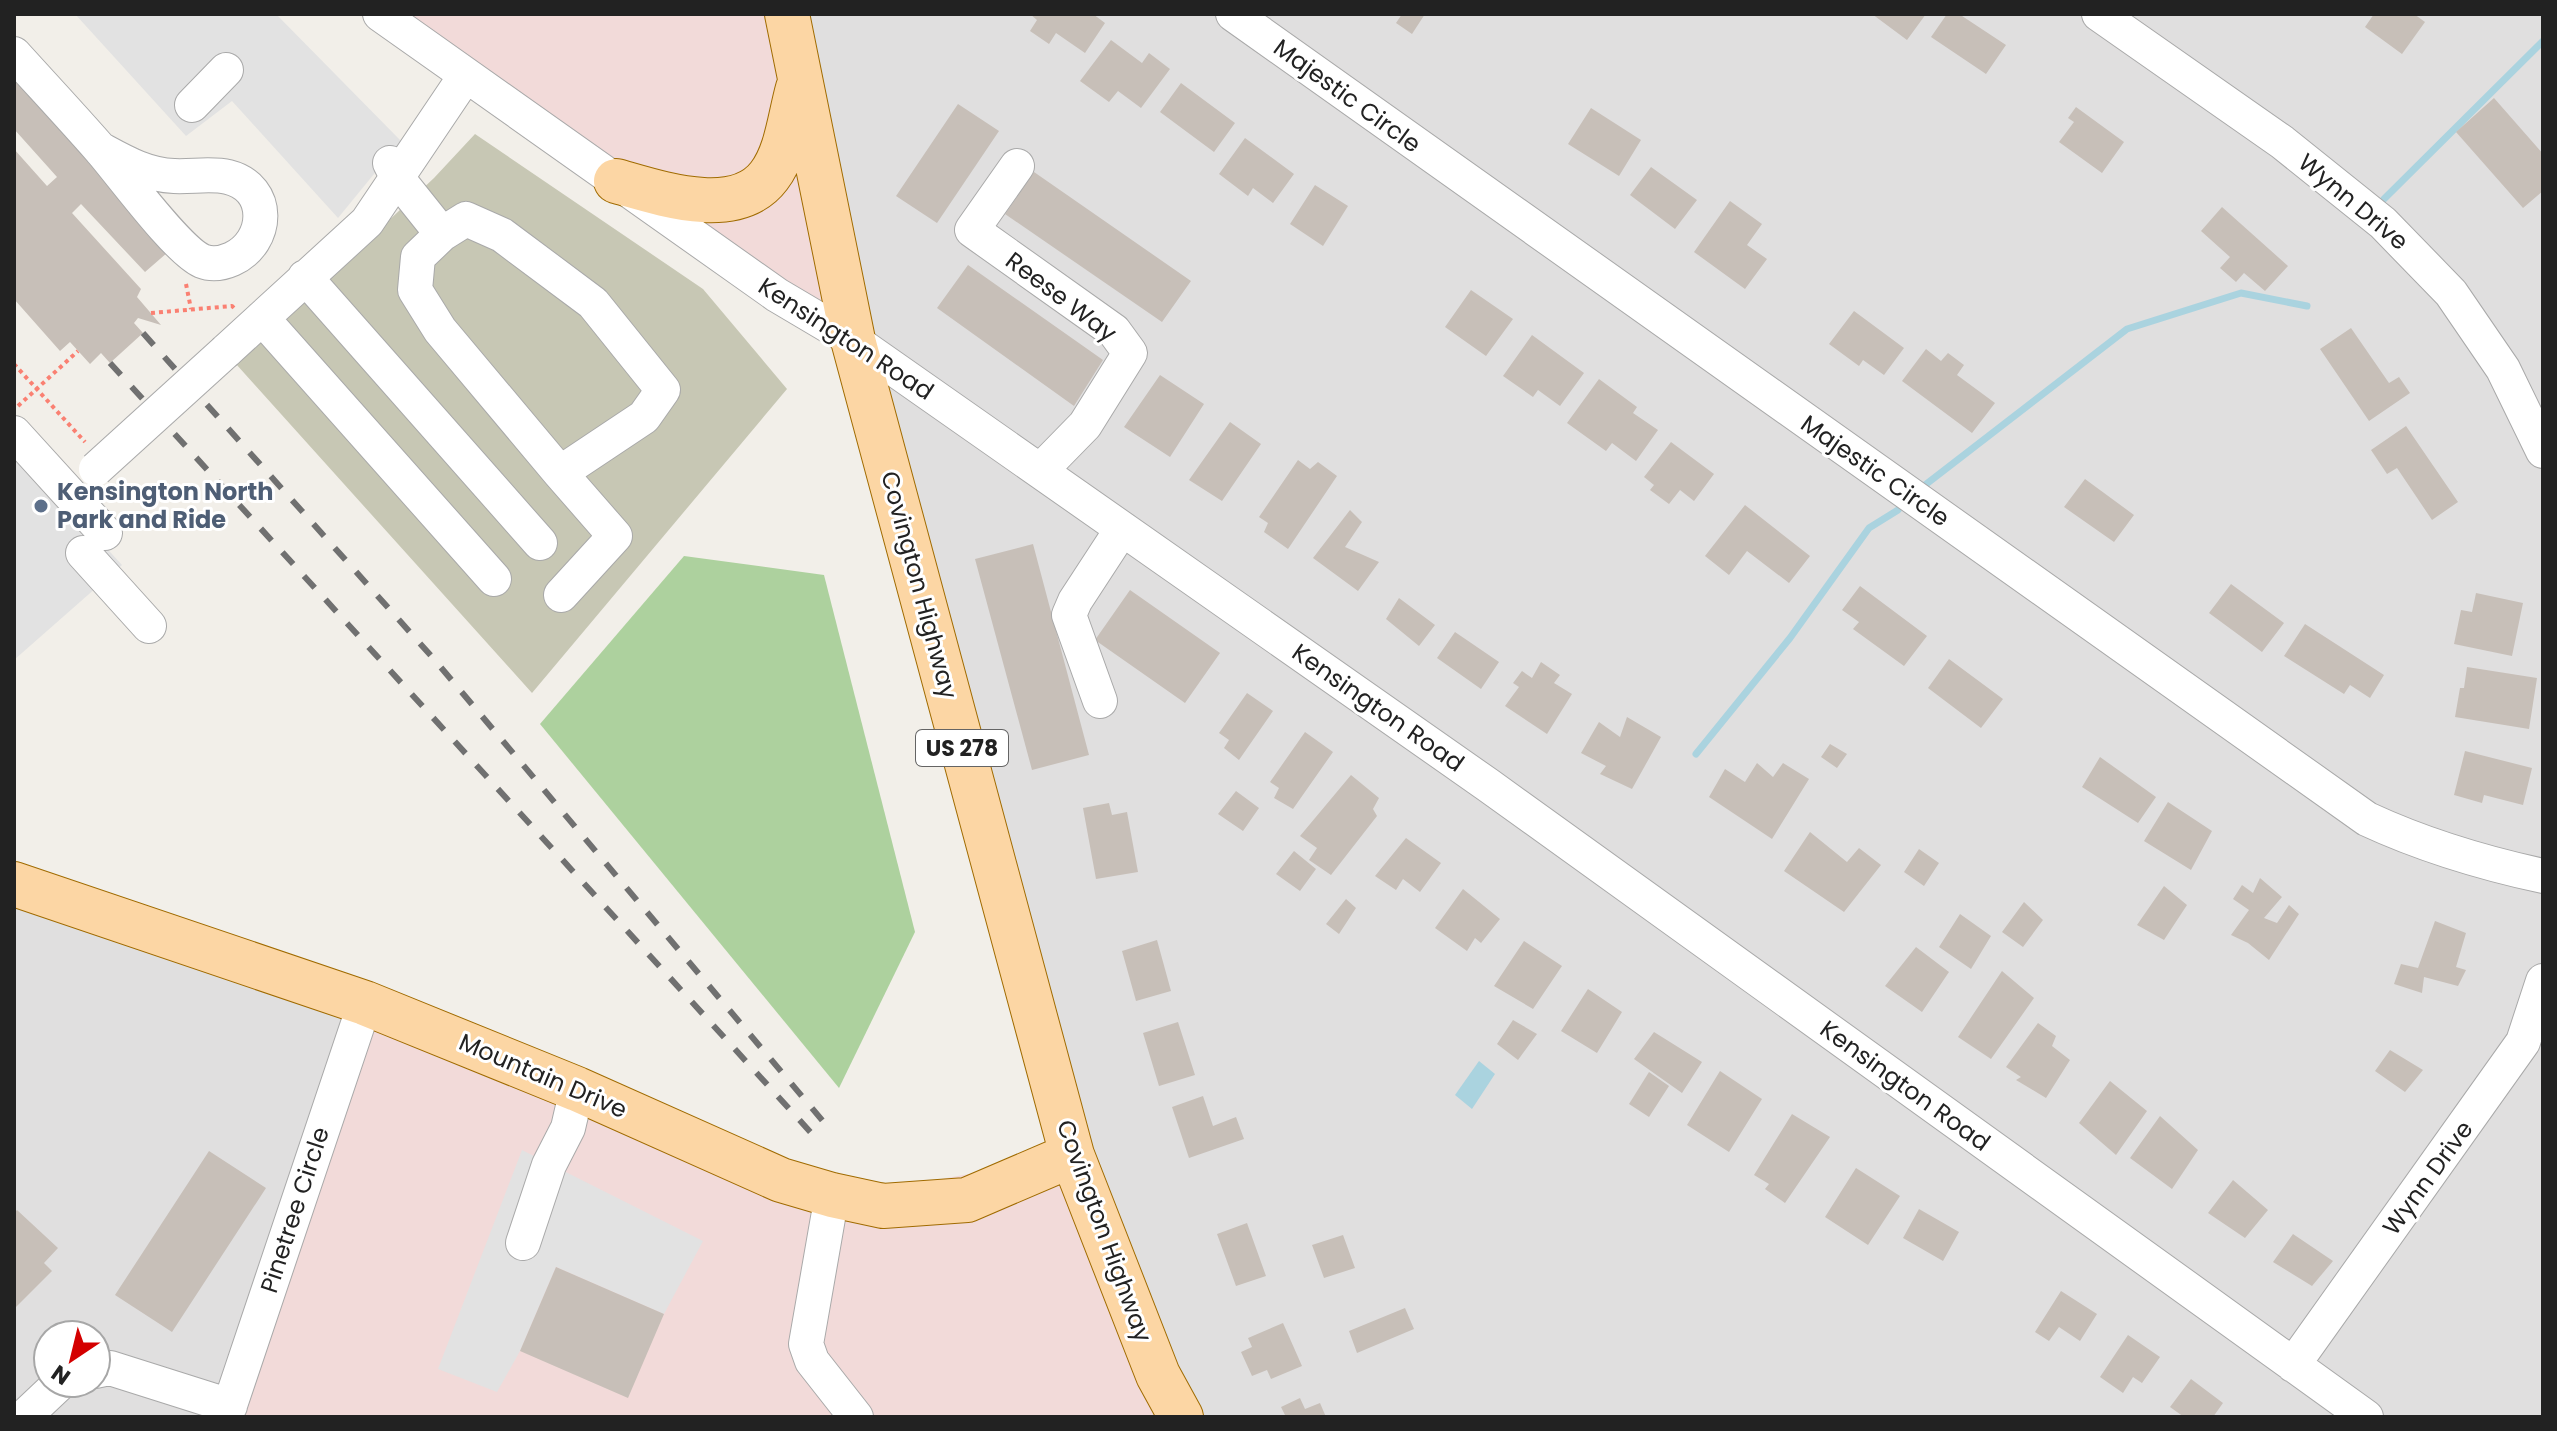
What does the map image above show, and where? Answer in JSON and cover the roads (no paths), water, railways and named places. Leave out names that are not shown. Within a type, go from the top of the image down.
[{"type":"main road","name":"Covington Highway","points":[[787,14],[853,340],[1072,1155],[1158,1375],[1181,1417]]},
{"type":"main road","points":[[616,181],[667,195],[713,201],[749,193],[768,178],[780,157],[801,74]]},
{"type":"main road","name":"Mountain Drive","points":[[14,884],[365,1003],[577,1089],[781,1180],[832,1195],[883,1206],[967,1200],[1072,1155]]},
{"type":"street","name":"Kensington Road","points":[[380,14],[777,295],[853,340],[1488,785],[2366,1417]]},
{"type":"street","name":"Majestic Circle","points":[[1233,14],[2367,819],[2400,834],[2543,876]]},
{"type":"street","name":"Wynn Drive","points":[[2099,14],[2282,142],[2383,223],[2451,293],[2503,369],[2543,451]]},
{"type":"street","points":[[14,54],[100,149]]},
{"type":"street","points":[[192,105],[226,70]]},
{"type":"street","points":[[69,493],[91,456],[226,351],[305,277],[394,171],[466,75]]},
{"type":"street","name":"Reese Way","points":[[1017,166],[972,230],[1114,331],[1130,353],[1085,425],[1040,471]]},
{"type":"street","points":[[394,171],[442,234]]},
{"type":"street","points":[[560,473],[644,417],[663,390],[593,303],[502,235],[466,219],[442,234],[418,257],[415,290],[440,330],[560,473],[615,536],[561,595]]},
{"type":"street","points":[[305,277],[540,543]]},
{"type":"street","points":[[257,323],[494,579]]},
{"type":"street","points":[[14,433],[69,493],[94,543],[149,626]]},
{"type":"street","points":[[1100,701],[1069,615],[1122,529]]},
{"type":"street","name":"Wynn Drive","points":[[2293,1365],[2523,1042],[2543,981]]},
{"type":"street","name":"Pinetree Circle","points":[[228,1411],[365,1003]]},
{"type":"street","points":[[523,1243],[548,1215],[549,1165],[568,1128],[577,1089]]},
{"type":"street","points":[[832,1195],[806,1344],[812,1361],[856,1417]]},
{"type":"street","points":[[112,1369],[228,1411]]},
{"type":"street","points":[[24,1417],[43,1399]]},
{"type":"water","points":[[1479,1061],[1495,1074],[1472,1109],[1455,1095]]},
{"type":"waterway","points":[[2384,199],[2543,41]]},
{"type":"waterway","points":[[1925,485],[2127,329],[2241,293],[2307,306]]},
{"type":"waterway","points":[[1696,754],[1790,638],[1869,528],[1898,510]]},
{"type":"railway","points":[[143,333],[433,658],[827,1126]]},
{"type":"railway","points":[[110,363],[814,1136]]},
{"type":"place","name":"Kensington North Park and Ride","points":[[41,506]]}]
